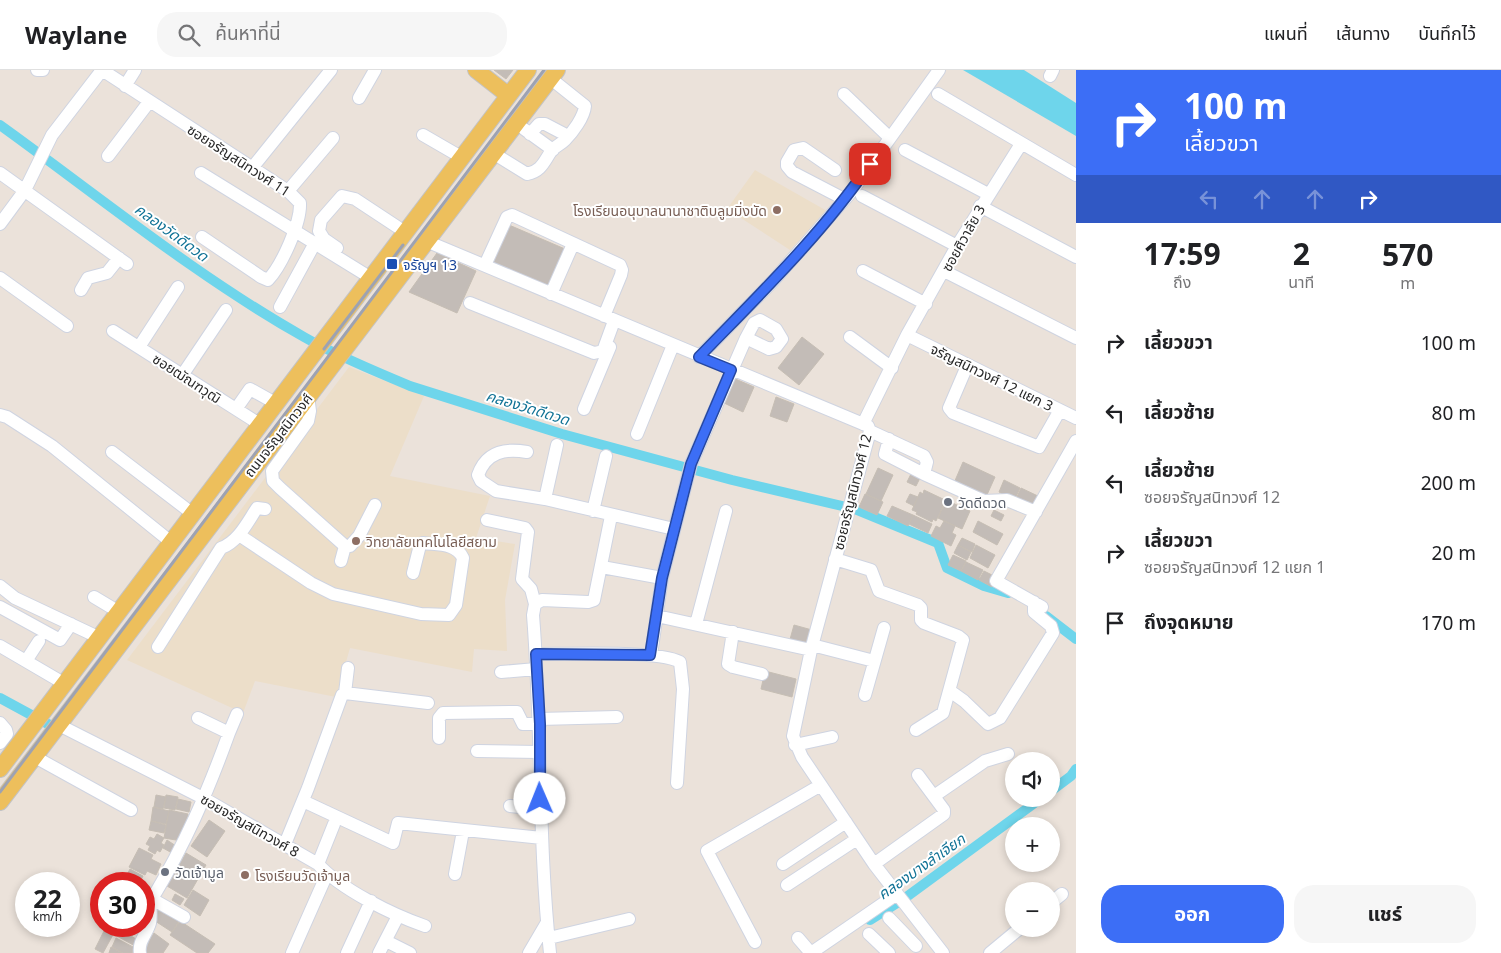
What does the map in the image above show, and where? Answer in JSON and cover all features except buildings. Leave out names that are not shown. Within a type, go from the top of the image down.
[{"type":"main road","points":[[476,70],[508,95]]},
{"type":"main road","name":"ถนนจรัญสนิทวงศ์","points":[[1,766],[322,345],[528,70]]},
{"type":"main road","name":"ถนนจรัญสนิทวงศ์","points":[[0,802],[554,74]]},
{"type":"main road","points":[[130,598],[146,610]]},
{"type":"street","points":[[37,70],[43,70]]},
{"type":"street","points":[[0,224],[25,190],[52,135],[102,70]]},
{"type":"street","name":"ซอยจรัญสนิทวงศ์ 11","points":[[102,70],[288,191],[300,203],[300,211],[294,231]]},
{"type":"street","points":[[125,86],[135,70]]},
{"type":"street","points":[[252,168],[331,70]]},
{"type":"street","points":[[359,98],[375,70]]},
{"type":"street","points":[[699,357],[774,280],[844,199],[939,70]]},
{"type":"street","points":[[493,153],[527,174],[536,172],[546,162],[553,150],[568,136],[582,117],[585,106],[554,74]]},
{"type":"street","points":[[844,94],[889,136]]},
{"type":"street","points":[[938,94],[1076,175]]},
{"type":"street","points":[[108,156],[149,102]]},
{"type":"street","points":[[516,124],[553,150]]},
{"type":"street","points":[[530,134],[539,124],[546,124],[568,136]]},
{"type":"street","points":[[423,135],[461,157]]},
{"type":"street","points":[[288,191],[333,138]]},
{"type":"street","name":"ซอยศิวาลัย 3","points":[[867,427],[907,335],[980,206],[1021,144]]},
{"type":"street","points":[[835,170],[803,148],[794,150],[787,162],[787,166],[792,172],[844,199]]},
{"type":"street","points":[[905,150],[988,194]]},
{"type":"street","points":[[0,173],[123,261],[107,273],[88,278],[81,290]]},
{"type":"street","points":[[201,173],[294,231],[374,275]]},
{"type":"street","points":[[374,275],[324,239],[319,231],[321,220],[342,196],[355,198],[405,232]]},
{"type":"street","points":[[862,196],[957,246]]},
{"type":"street","points":[[980,206],[1076,257]]},
{"type":"street","points":[[470,303],[594,353],[603,351],[612,320],[622,270],[620,266],[512,215],[507,217],[485,266]]},
{"type":"street","points":[[202,237],[268,280],[294,231]]},
{"type":"street","name":"ซอยจรัญสนิทวงศ์ 12","points":[[426,240],[867,427],[850,508],[811,648],[794,728],[795,745]]},
{"type":"street","points":[[280,306],[315,243]]},
{"type":"street","points":[[551,294],[574,244]]},
{"type":"street","points":[[863,271],[926,304]]},
{"type":"street","points":[[944,271],[1076,338]]},
{"type":"street","points":[[0,278],[67,326]]},
{"type":"street","points":[[139,347],[178,287]]},
{"type":"street","points":[[183,374],[226,310]]},
{"type":"street","points":[[584,409],[612,320]]},
{"type":"street","name":"ซอยฒัณฑวุฒิ","points":[[114,330],[261,425]]},
{"type":"street","name":"จรัญสนิทวงศ์ 12 แยก 3","points":[[907,335],[966,366],[1076,418]]},
{"type":"street","points":[[850,337],[892,368]]},
{"type":"street","points":[[650,655],[662,578],[690,467],[746,338]]},
{"type":"street","points":[[637,434],[673,345]]},
{"type":"street","points":[[966,366],[950,401],[949,408],[953,413],[1038,447],[1060,410]]},
{"type":"street","points":[[236,409],[250,390],[277,404]]},
{"type":"street","points":[[308,396],[310,411],[308,421],[272,470],[272,476],[280,488],[345,546],[350,546],[359,536],[375,505]]},
{"type":"street","points":[[0,415],[7,417],[52,446],[171,542]]},
{"type":"street","points":[[867,427],[889,440],[924,456],[927,462],[924,474],[984,502],[1007,500],[1036,512]]},
{"type":"street","points":[[950,692],[968,704],[988,724],[1000,718],[1053,633],[1051,626],[1036,606],[996,582],[1076,441]]},
{"type":"street","points":[[545,499],[556,445]]},
{"type":"street","points":[[527,452],[506,449],[498,452],[484,464],[478,475],[487,487],[496,491],[545,499],[611,516],[674,529]]},
{"type":"street","points":[[112,452],[193,514]]},
{"type":"street","points":[[594,511],[606,456]]},
{"type":"street","points":[[158,647],[220,548],[231,543],[239,535],[257,508],[265,509]]},
{"type":"street","points":[[696,624],[726,511]]},
{"type":"street","points":[[535,604],[542,600],[588,602],[594,600],[611,516]]},
{"type":"street","points":[[487,520],[525,528],[528,532],[522,579],[531,589],[535,604],[532,615],[540,721],[540,809],[546,924],[550,953]]},
{"type":"street","points":[[205,532],[220,548]]},
{"type":"street","points":[[239,535],[311,583],[333,594],[421,614],[449,616],[456,605],[463,558],[460,552],[454,547],[423,542],[420,545],[413,573]]},
{"type":"street","points":[[341,561],[345,546]]},
{"type":"street","points":[[835,559],[868,568],[872,572],[879,591],[918,605],[921,608],[921,620],[924,623],[961,638],[963,646],[943,712],[916,730]]},
{"type":"street","points":[[602,567],[662,578]]},
{"type":"street","points":[[0,586],[15,598],[100,638]]},
{"type":"street","points":[[94,597],[119,612]]},
{"type":"street","points":[[0,607],[60,640],[71,624]]},
{"type":"street","points":[[657,616],[874,661]]},
{"type":"street","points":[[865,696],[884,628]]},
{"type":"street","points":[[733,632],[728,664],[732,667],[762,674]]},
{"type":"street","points":[[26,661],[39,641]]},
{"type":"street","points":[[0,646],[65,684]]},
{"type":"street","points":[[536,654],[650,655],[674,658],[680,662],[682,670],[677,783]]},
{"type":"street","points":[[285,844],[303,801],[337,704],[345,693],[348,668]]},
{"type":"street","points":[[502,672],[536,669]]},
{"type":"street","points":[[345,693],[428,703]]},
{"type":"street","points":[[439,738],[440,718],[443,713],[516,712],[523,724],[540,721],[617,717]]},
{"type":"street","points":[[155,894],[182,848],[205,799],[237,714]]},
{"type":"street","points":[[198,718],[229,733]]},
{"type":"street","points":[[0,723],[7,734],[0,743]]},
{"type":"street","name":"ซอยจรัญสนิทวงศ์ 8","points":[[57,727],[205,799],[318,864],[327,874],[371,901],[425,926]]},
{"type":"street","points":[[832,737],[795,745],[874,864],[943,953]]},
{"type":"street","points":[[477,751],[539,752]]},
{"type":"street","points":[[934,796],[985,761],[1005,755]]},
{"type":"street","points":[[34,757],[131,810]]},
{"type":"street","points":[[874,864],[944,814],[944,810],[918,775]]},
{"type":"street","points":[[755,942],[707,851],[821,785]]},
{"type":"street","points":[[303,801],[392,843],[398,822],[463,831],[542,838]]},
{"type":"street","points":[[510,806],[540,809]]},
{"type":"street","points":[[783,864],[846,822]]},
{"type":"street","points":[[318,864],[334,824]]},
{"type":"street","points":[[454,874],[463,831]]},
{"type":"street","points":[[788,885],[857,839]]},
{"type":"street","points":[[292,953],[327,874]]},
{"type":"street","points":[[798,938],[810,953],[899,898]]},
{"type":"street","points":[[155,901],[184,917]]},
{"type":"street","points":[[348,953],[371,901]]},
{"type":"street","points":[[380,953],[391,940],[402,917]]},
{"type":"street","points":[[549,938],[629,918]]},
{"type":"street","points":[[889,918],[913,950],[928,935]]},
{"type":"street","points":[[529,953],[546,924]]},
{"type":"street","points":[[869,934],[889,953]]},
{"type":"street","points":[[140,953],[140,942],[143,937]]},
{"type":"street","points":[[990,953],[1009,937]]},
{"type":"street","points":[[391,940],[410,953]]},
{"type":"shaded area","name":"โรงเรียนอนุบาลนานาชาติบลูมมิ่งบัด","points":[[755,170],[827,211],[790,250],[727,209]]},
{"type":"shaded area","name":"วิทยาลัยเทคโนโลยีสยาม","points":[[349,367],[424,396],[390,476],[490,496],[476,538],[515,544],[505,600],[507,651],[474,649],[472,672],[350,648],[336,697],[255,681],[243,713],[127,660]]},
{"type":"water","points":[[963,70],[1024,70],[1076,103],[1076,136]]},
{"type":"waterway","name":"คลองวัดดีดวด","points":[[0,125],[149,235],[225,288],[304,337],[343,357],[410,386],[562,434],[732,480],[855,509],[938,543],[947,568],[984,586],[1008,593]]},
{"type":"waterway","name":"คลองวัดดีดวด","points":[[1046,616],[1076,639]]},
{"type":"waterway","points":[[0,698],[59,730]]},
{"type":"waterway","name":"คลองบางลำเจียก","points":[[1060,784],[1071,776],[1076,769]]},
{"type":"waterway","name":"คลองบางลำเจียก","points":[[870,920],[905,898],[1029,807]]},
{"type":"railway","points":[[0,792],[544,70]]},
{"type":"railway","points":[[324,349],[403,245]]},
{"type":"place","name":"โรงเรียนอนุบาลนานาชาติบลูมมิ่งบัด","points":[[777,210]]},
{"type":"place","name":"จรัญฯ 13","points":[[392,264]]},
{"type":"place","name":"วัดดีดวด","points":[[948,502]]},
{"type":"place","name":"วิทยาลัยเทคโนโลยีสยาม","points":[[356,541]]},
{"type":"place","name":"วัดเจ้ามูล","points":[[165,872]]},
{"type":"place","name":"โรงเรียนวัดเจ้ามูล","points":[[245,875]]},
{"type":"route","points":[[540,799],[540,724],[536,654],[650,655],[662,578],[691,464],[731,370],[699,357],[774,280],[852,190],[870,164]]}]
